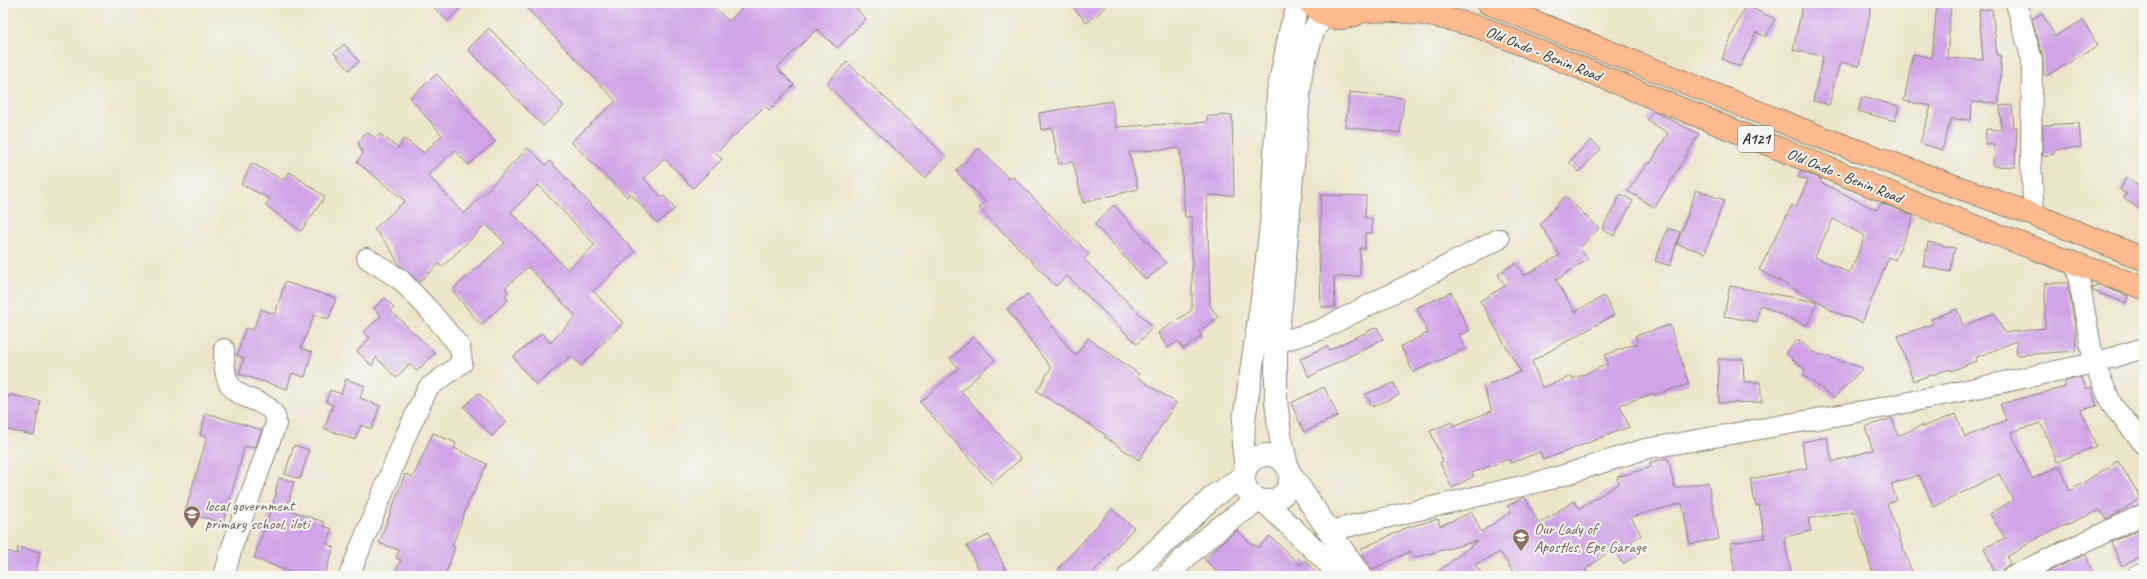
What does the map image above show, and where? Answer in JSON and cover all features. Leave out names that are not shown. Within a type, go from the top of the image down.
[{"type":"main road","name":"Old Ondo - Benin Road","points":[[1488,3],[1815,135],[2034,215],[2144,259]]},
{"type":"main road","name":"Old Ondo - Benin Road","points":[[1316,9],[1333,18],[1344,19],[1355,16],[1367,7],[1387,9],[1439,16],[1479,27],[1907,200],[2144,288]]},
{"type":"street","points":[[1299,3],[1291,28],[1278,92],[1269,238],[1264,285],[1244,420],[1243,445],[1245,472],[1248,491],[1262,501],[1342,576]]},
{"type":"street","points":[[2016,3],[2032,60],[2031,161],[2034,215]]},
{"type":"street","points":[[1167,576],[1194,548],[1237,514],[1262,501],[1275,500],[1285,494],[1290,484],[1280,434],[1276,401],[1276,343],[1281,304],[1301,72],[1313,31],[1316,9]]},
{"type":"street","points":[[1276,343],[1320,330],[1498,239]]},
{"type":"street","points":[[349,576],[406,435],[428,388],[462,363],[460,347],[430,311],[401,280],[367,258]]},
{"type":"street","points":[[2076,264],[2094,363],[2112,406],[2144,444]]},
{"type":"street","points":[[1329,531],[1551,479],[1645,449],[1886,406],[2094,363],[2144,348]]},
{"type":"street","points":[[224,349],[225,372],[234,390],[273,410],[277,417],[276,424],[232,547],[224,576]]},
{"type":"street","points":[[1129,576],[1215,495],[1245,472],[1255,458],[1269,455],[1282,461],[1360,576]]},
{"type":"street","points":[[2012,576],[2144,514]]},
{"type":"street","points":[[2137,576],[2144,573]]},
{"type":"building","points":[[429,3],[465,3],[448,21]]},
{"type":"building","points":[[522,3],[710,3],[729,21],[747,3],[851,3],[866,19],[837,48],[817,29],[777,68],[794,85],[769,110],[765,106],[716,153],[722,159],[693,188],[664,158],[644,179],[662,197],[664,196],[675,209],[657,223],[630,193],[627,197],[571,142],[616,101]]},
{"type":"building","points":[[1069,3],[1110,3],[1087,23]]},
{"type":"building","points":[[1803,3],[1831,3],[1845,6],[1846,3],[1872,3],[1859,66],[1840,62],[1829,105],[1813,101],[1823,56],[1793,50]]},
{"type":"building","points":[[1937,3],[1951,3],[1947,58],[1983,60],[1979,10],[1992,9],[1997,55],[2001,55],[1999,103],[1972,102],[1971,120],[1951,119],[1942,150],[1920,143],[1931,106],[1904,101],[1913,54],[1932,58]]},
{"type":"building","points":[[1745,5],[1775,19],[1766,37],[1756,32],[1740,67],[1722,59]]},
{"type":"building","points":[[2042,13],[2055,36],[2083,20],[2098,46],[2046,76],[2043,72],[2043,57],[2032,19]]},
{"type":"building","points":[[489,28],[564,106],[543,126],[468,49]]},
{"type":"building","points":[[344,44],[359,61],[349,70],[334,53]]},
{"type":"building","points":[[847,62],[946,156],[925,178],[826,84]]},
{"type":"building","points":[[437,74],[495,142],[468,165],[455,150],[428,175],[464,214],[528,148],[546,165],[550,161],[635,252],[593,291],[623,323],[581,366],[571,356],[536,385],[513,357],[542,333],[550,343],[576,316],[528,267],[505,288],[508,292],[505,296],[508,300],[481,325],[452,290],[505,243],[486,224],[442,267],[439,264],[419,282],[399,265],[390,248],[374,229],[405,201],[357,162],[363,154],[358,143],[366,132],[376,138],[380,134],[398,148],[404,139],[424,153],[442,135],[410,98]],"holes":[[[538,185],[595,245],[568,270],[511,212]]]},
{"type":"building","points":[[1350,92],[1404,98],[1400,133],[1345,127]]},
{"type":"building","points":[[1862,97],[1899,106],[1895,121],[1858,111]]},
{"type":"building","points":[[1112,101],[1116,127],[1207,122],[1207,116],[1232,115],[1234,195],[1207,196],[1210,305],[1218,318],[1199,331],[1202,336],[1183,349],[1178,341],[1168,348],[1158,333],[1192,310],[1192,217],[1185,217],[1180,148],[1129,152],[1138,189],[1083,203],[1073,162],[1059,164],[1052,128],[1041,130],[1039,113]]},
{"type":"building","points":[[2012,105],[2014,127],[2017,127],[2015,167],[1993,166],[1994,145],[1985,144],[1986,129],[2001,130],[2000,106]]},
{"type":"building","points":[[1653,111],[1699,134],[1655,208],[1628,191],[1648,162],[1650,164],[1668,133],[1647,120]]},
{"type":"building","points":[[2079,123],[2081,147],[2054,150],[2054,154],[2043,156],[2043,125]]},
{"type":"building","points":[[1591,140],[1601,149],[1579,172],[1569,162]]},
{"type":"building","points":[[979,148],[1009,179],[1012,176],[1089,254],[1084,259],[1153,327],[1137,344],[1067,276],[1056,286],[979,208],[985,202],[956,171]]},
{"type":"building","points":[[252,163],[283,180],[290,172],[325,197],[301,231],[265,205],[270,199],[241,184]]},
{"type":"building","points":[[1800,171],[1821,179],[1820,182],[1876,210],[1881,203],[1914,216],[1895,260],[1889,257],[1862,323],[1826,308],[1827,306],[1759,270],[1792,205],[1796,207],[1808,180],[1798,177]],"holes":[[[1833,219],[1865,236],[1850,273],[1815,257]]]},
{"type":"building","points":[[2126,178],[2144,188],[2144,212],[2123,198],[2127,194],[2120,190]]},
{"type":"building","points":[[1696,190],[1724,200],[1705,253],[1677,244]]},
{"type":"building","points":[[1621,194],[1633,201],[1614,236],[1602,229]]},
{"type":"building","points":[[1321,195],[1366,196],[1365,218],[1372,218],[1372,233],[1365,233],[1365,249],[1360,248],[1360,276],[1334,277],[1335,307],[1321,307],[1319,253]]},
{"type":"building","points":[[1565,196],[1599,228],[1580,248],[1588,259],[1556,280],[1575,312],[1604,296],[1614,315],[1532,361],[1542,388],[1572,376],[1573,379],[1608,364],[1605,355],[1638,343],[1635,336],[1670,325],[1689,384],[1654,395],[1654,393],[1620,405],[1629,427],[1543,460],[1540,452],[1511,463],[1509,459],[1472,473],[1474,476],[1452,488],[1440,463],[1443,461],[1430,431],[1452,422],[1453,426],[1492,411],[1483,386],[1521,372],[1480,301],[1505,286],[1498,274],[1516,263],[1524,276],[1560,255],[1540,224]]},
{"type":"building","points":[[1114,205],[1166,263],[1146,280],[1094,224]]},
{"type":"building","points":[[1668,228],[1680,232],[1670,266],[1655,261]]},
{"type":"building","points":[[1928,242],[1955,248],[1950,272],[1923,266]]},
{"type":"building","points":[[285,282],[336,298],[329,319],[314,315],[301,348],[312,352],[305,377],[292,373],[287,389],[239,374],[244,358],[237,356],[245,328],[253,330],[261,309],[275,314]]},
{"type":"building","points":[[2045,283],[2068,283],[2068,292],[2075,325],[2076,351],[2017,355],[2016,341],[1975,358],[1976,361],[1951,371],[1950,369],[1913,381],[1898,336],[1933,324],[1931,319],[1957,309],[1963,326],[1995,313],[2004,333],[2045,328]]},
{"type":"building","points":[[2099,285],[2128,296],[2126,303],[2093,291],[2092,287]]},
{"type":"building","points":[[1730,286],[1817,302],[1807,326],[1760,305],[1757,322],[1724,316]]},
{"type":"building","points":[[1451,292],[1469,331],[1459,335],[1465,349],[1413,372],[1401,346],[1428,333],[1417,308]]},
{"type":"building","points":[[1028,294],[1075,356],[1088,338],[1139,374],[1137,377],[1176,403],[1139,460],[1105,437],[1106,435],[1037,391],[1051,368],[1007,309]]},
{"type":"building","points":[[385,298],[394,307],[391,311],[435,353],[417,371],[409,364],[396,378],[376,357],[372,366],[357,351],[370,338],[364,332],[381,316],[374,308]]},
{"type":"building","points":[[1377,327],[1383,339],[1309,377],[1300,359],[1327,346],[1329,350]]},
{"type":"building","points":[[974,337],[995,360],[961,391],[1021,459],[992,484],[920,402],[959,368],[950,359]]},
{"type":"building","points":[[1798,339],[1813,352],[1863,368],[1834,398],[1803,375],[1806,371],[1786,353]]},
{"type":"building","points":[[1718,359],[1743,359],[1744,382],[1760,382],[1762,402],[1719,403]]},
{"type":"building","points":[[2082,377],[2086,389],[2091,387],[2097,406],[2081,410],[2096,446],[2057,462],[2041,423],[2011,432],[2032,479],[2060,466],[2070,491],[2118,461],[2141,498],[2111,517],[2106,519],[2100,510],[2041,536],[2007,557],[2010,564],[2003,569],[2001,576],[1996,576],[1984,548],[2005,538],[1990,514],[2013,500],[1999,474],[1934,507],[1919,475],[1891,484],[1897,500],[1887,504],[1912,572],[1901,576],[1874,576],[1853,511],[1808,519],[1811,531],[1784,537],[1791,572],[1770,576],[1735,576],[1731,543],[1765,538],[1759,505],[1756,506],[1750,479],[1807,468],[1802,442],[1827,437],[1832,462],[1873,450],[1865,427],[1892,418],[1898,436],[1922,425],[1922,427],[1956,414],[1965,437],[2006,420],[2000,404],[2065,387],[2065,381]]},
{"type":"building","points":[[346,379],[365,386],[360,398],[380,406],[372,429],[361,425],[355,440],[324,428],[333,405],[326,402],[330,390],[341,394]]},
{"type":"building","points":[[1394,383],[1399,395],[1372,407],[1366,394]]},
{"type":"building","points":[[1324,387],[1338,416],[1304,432],[1291,403]]},
{"type":"building","points":[[478,393],[506,422],[492,436],[464,407]]},
{"type":"building","points":[[11,395],[40,401],[34,435],[3,429],[3,401]]},
{"type":"building","points":[[206,413],[262,430],[255,448],[245,446],[223,523],[185,512],[207,437],[200,435]]},
{"type":"building","points":[[433,433],[456,443],[454,448],[487,464],[473,494],[472,493],[452,546],[455,547],[445,576],[393,576],[401,560],[396,558],[399,550],[379,543],[405,474],[413,477]]},
{"type":"building","points":[[294,445],[309,450],[300,479],[285,474]]},
{"type":"building","points":[[1668,458],[1675,488],[1708,482],[1719,539],[1690,544],[1682,503],[1631,517],[1641,535],[1631,541],[1639,554],[1623,564],[1612,549],[1585,570],[1589,576],[1516,576],[1500,552],[1475,565],[1484,576],[1433,576],[1477,541],[1413,558],[1411,551],[1371,570],[1361,549],[1408,527],[1438,519],[1440,526],[1472,512],[1481,532],[1511,512],[1507,506],[1525,497],[1539,524],[1574,501],[1579,508],[1619,484],[1617,477],[1651,467],[1650,462]]},
{"type":"building","points":[[279,478],[294,482],[287,508],[289,510],[324,522],[323,526],[332,529],[327,544],[334,547],[324,576],[300,576],[254,558],[277,492],[275,492]]},
{"type":"building","points":[[1112,509],[1134,528],[1090,576],[1065,576],[1058,569]]},
{"type":"building","points":[[2144,527],[2144,556],[2122,566],[2111,542]]},
{"type":"building","points":[[1237,530],[1258,548],[1270,536],[1300,565],[1305,560],[1319,576],[1221,576],[1204,559]]},
{"type":"building","points":[[989,535],[1009,576],[982,576],[967,546]]},
{"type":"building","points":[[18,547],[40,552],[35,576],[3,576],[3,550],[17,554]]},
{"type":"building","points":[[2086,555],[2094,576],[2039,576],[2072,560]]},
{"type":"place","name":"local government primary school, iloti","points":[[192,529]]},
{"type":"place","name":"Our Lady of Apostles, Epe Garage","points":[[1521,552]]}]
